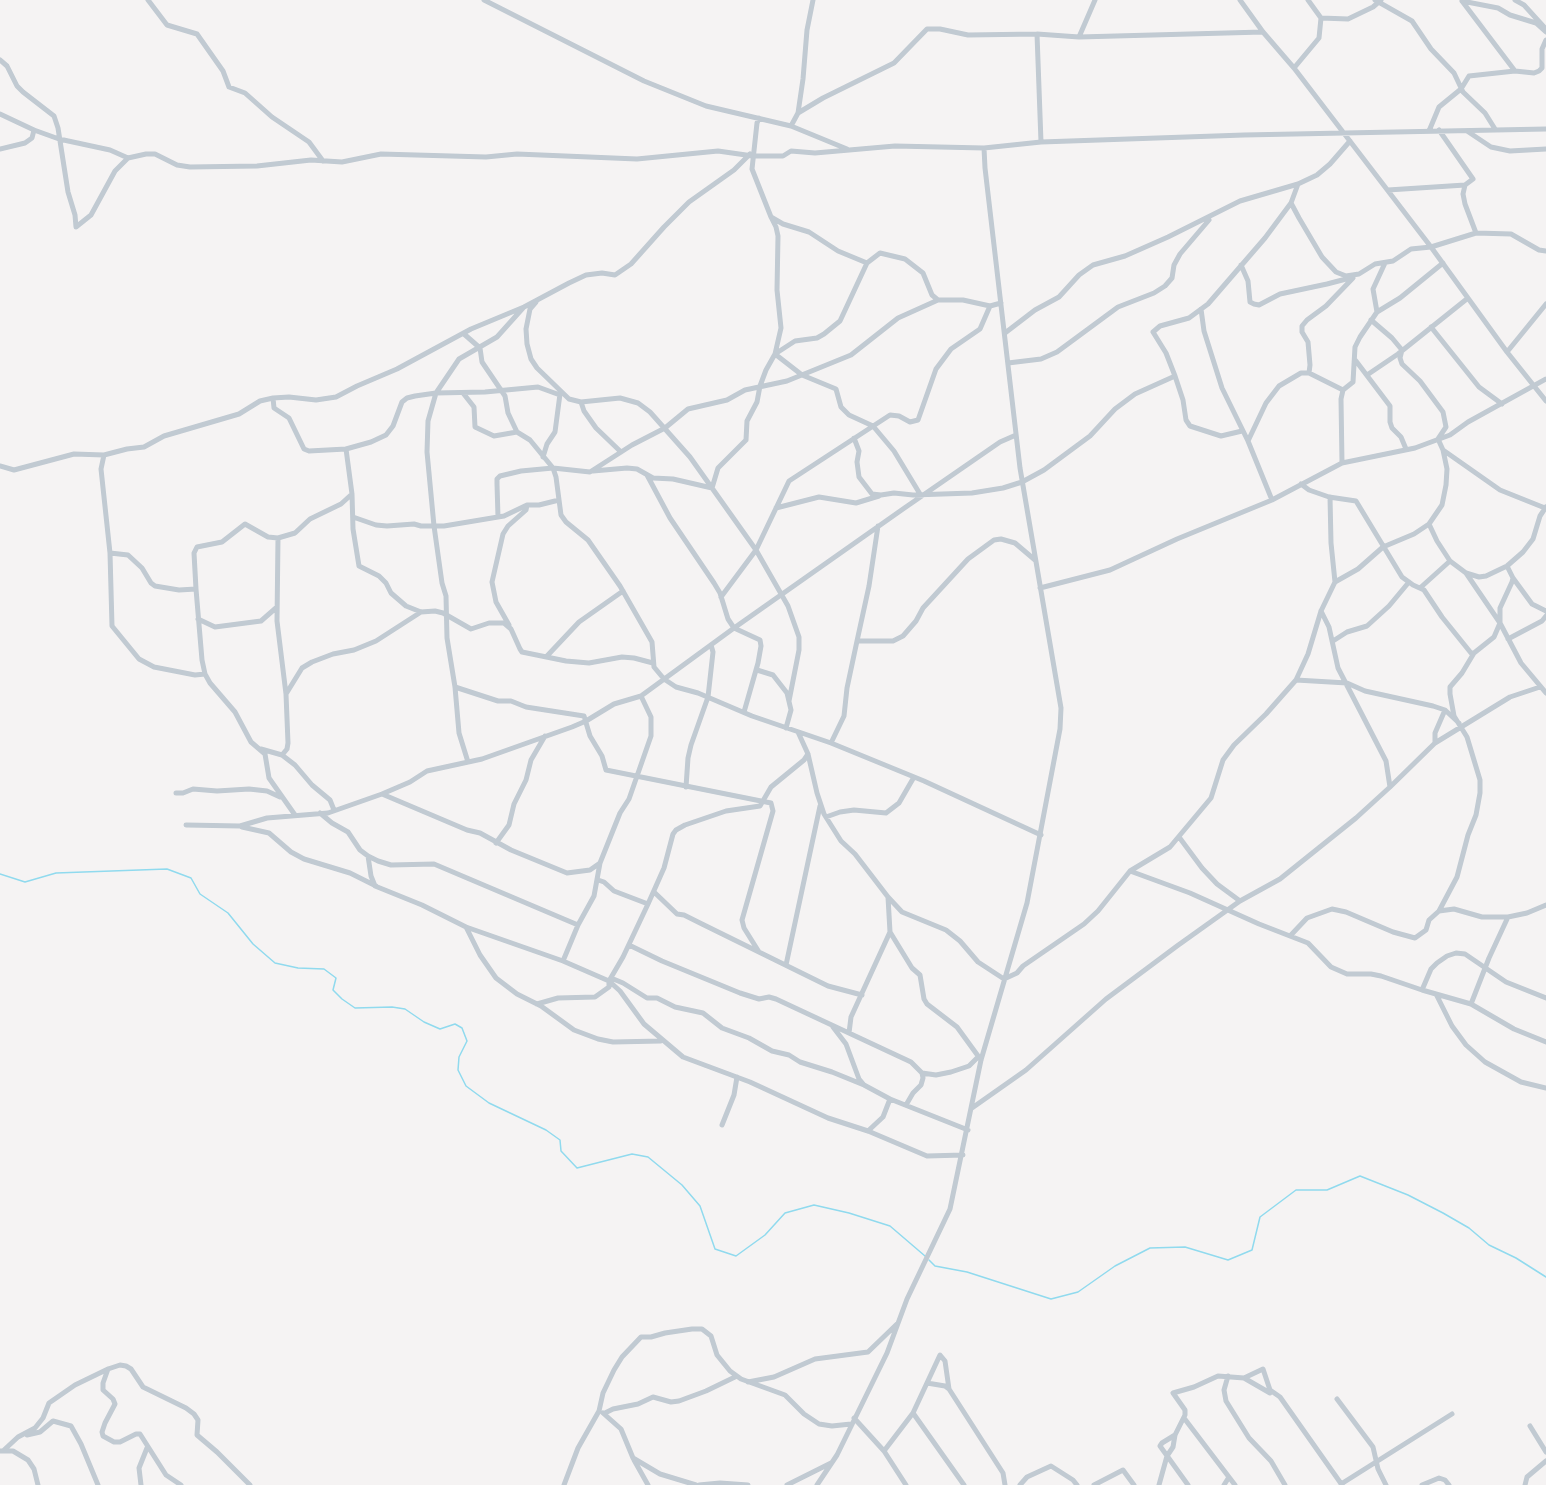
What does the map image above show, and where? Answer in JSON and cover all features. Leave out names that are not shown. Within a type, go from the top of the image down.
[{"type":"street","points":[[148,0],[166,25],[197,34],[223,71],[229,87],[245,93],[272,117],[306,140],[323,161]]},
{"type":"street","points":[[484,0],[644,81],[706,106],[791,126],[847,149]]},
{"type":"street","points":[[791,126],[798,113],[807,30],[813,0]]},
{"type":"street","points":[[1079,37],[1095,0]]},
{"type":"street","points":[[1240,0],[1388,190],[1507,352],[1546,401]]},
{"type":"street","points":[[1294,68],[1319,38],[1321,18],[1308,0]]},
{"type":"street","points":[[1461,0],[1498,8],[1510,15],[1536,23],[1546,31]]},
{"type":"street","points":[[1461,0],[1515,71]]},
{"type":"street","points":[[1515,0],[1538,18],[1546,31]]},
{"type":"street","points":[[1321,18],[1348,19],[1378,1],[1413,21],[1431,49],[1454,74],[1461,89],[1485,113],[1495,129]]},
{"type":"street","points":[[798,113],[894,63],[925,31],[931,28],[968,35],[1037,34],[1079,37],[1263,32]]},
{"type":"street","points":[[1037,34],[1041,142]]},
{"type":"street","points":[[1429,131],[1439,107],[1461,89],[1469,76],[1539,71],[1542,68],[1542,49],[1546,40]]},
{"type":"street","points":[[0,60],[8,66],[17,86],[54,116],[76,226],[91,215],[115,171],[128,158],[146,154],[155,154],[177,165],[190,167],[256,165],[311,160],[350,162],[381,154],[486,157],[517,154],[637,159],[718,151],[783,156],[791,152],[815,153],[847,149],[920,146],[984,148],[1041,142],[1343,132],[1546,129]]},
{"type":"street","points":[[0,114],[59,139],[110,150],[128,158]]},
{"type":"street","points":[[712,488],[718,468],[746,440],[747,421],[775,354],[781,328],[777,290],[778,236],[752,169],[752,155],[759,118]]},
{"type":"street","points":[[0,149],[25,143],[32,138],[34,130]]},
{"type":"street","points":[[1439,130],[1473,179],[1466,185],[1463,194],[1467,212],[1476,233]]},
{"type":"street","points":[[1466,130],[1491,147],[1510,151],[1546,149]]},
{"type":"street","points":[[1005,333],[1035,310],[1059,297],[1079,274],[1093,265],[1117,256],[1125,256],[1212,217],[1240,201],[1299,184],[1317,175],[1350,141]]},
{"type":"street","points":[[817,1485],[832,1462],[887,1353],[908,1299],[950,1209],[968,1130],[980,1059],[1027,903],[1060,729],[1061,708],[1022,482],[984,148]]},
{"type":"street","points":[[0,466],[14,470],[74,454],[104,455],[128,448],[144,447],[164,436],[239,414],[260,401],[273,398],[316,400],[336,397],[586,275],[602,273],[615,275],[632,264],[664,226],[689,202],[752,155]]},
{"type":"street","points":[[1242,431],[1221,436],[1190,426],[1186,420],[1183,400],[1166,353],[1153,332],[1160,326],[1189,318],[1201,309],[1265,238],[1291,202],[1299,184]]},
{"type":"street","points":[[1388,190],[1466,185]]},
{"type":"street","points":[[1291,202],[1322,257],[1336,272],[1354,276]]},
{"type":"street","points":[[771,217],[783,224],[813,234],[838,251],[867,264]]},
{"type":"street","points":[[1008,363],[1041,359],[1057,352],[1118,307],[1154,293],[1165,286],[1172,278],[1174,265],[1180,254],[1212,217]]},
{"type":"street","points":[[1241,265],[1248,281],[1250,302],[1259,304],[1280,294],[1354,276],[1375,264],[1392,261],[1411,249],[1431,247],[1476,233],[1511,234],[1521,237],[1539,250],[1546,251]]},
{"type":"street","points":[[775,354],[799,340],[817,338],[840,321],[867,264],[880,253],[892,254],[904,259],[923,273],[932,295],[938,300]]},
{"type":"street","points":[[1377,312],[1373,289],[1384,263]]},
{"type":"street","points":[[1342,463],[1340,414],[1343,390],[1353,382],[1355,347],[1377,312],[1400,298],[1443,263]]},
{"type":"street","points":[[1309,373],[1311,365],[1308,342],[1302,332],[1302,326],[1326,306],[1354,276]]},
{"type":"street","points":[[1367,375],[1468,298]]},
{"type":"street","points":[[537,300],[530,309],[527,344],[531,359],[560,394],[555,432],[547,444],[543,457]]},
{"type":"street","points":[[590,472],[665,428],[687,409],[727,400],[745,390],[787,381],[851,356],[898,318],[938,300],[963,300],[990,306],[1001,303]]},
{"type":"street","points":[[1507,352],[1546,304]]},
{"type":"street","points":[[720,597],[756,550],[792,479],[873,426],[895,415],[910,422],[918,420],[936,369],[951,350],[980,329],[990,306]]},
{"type":"street","points":[[468,762],[459,733],[447,638],[446,596],[434,526],[428,421],[436,393],[459,359],[480,348],[508,327],[524,307]]},
{"type":"street","points":[[1201,309],[1204,331],[1222,388],[1248,441],[1272,500]]},
{"type":"street","points":[[1371,320],[1402,350]]},
{"type":"street","points":[[1431,327],[1479,387],[1502,404]]},
{"type":"street","points":[[464,334],[480,348],[482,362],[502,389],[508,413],[517,432],[530,440],[553,468],[561,515],[588,540],[623,591],[652,642],[654,667],[664,679],[676,687],[831,743],[914,777],[1041,835]]},
{"type":"street","points":[[1402,350],[1400,358],[1402,364],[1420,381],[1443,412],[1446,427],[1438,439]]},
{"type":"street","points":[[775,354],[802,375],[831,385],[838,393],[841,407],[849,415],[873,426],[894,451],[923,494]]},
{"type":"street","points":[[1356,361],[1390,406],[1392,428],[1401,437],[1406,449]]},
{"type":"street","points":[[1248,441],[1266,403],[1279,386],[1301,373],[1309,373],[1343,390]]},
{"type":"street","points":[[854,438],[859,451],[857,462],[859,477],[872,494],[972,493],[1003,488],[1022,482],[1044,470],[1090,436],[1115,409],[1135,394],[1175,376]]},
{"type":"street","points":[[1040,588],[1110,570],[1272,500],[1342,463],[1415,448],[1450,435],[1468,422],[1546,379]]},
{"type":"street","points":[[273,398],[274,408],[289,418],[304,449],[346,449],[371,442],[386,435],[393,426],[402,402],[407,398],[436,393],[538,387],[581,402],[620,398],[638,403],[665,428],[712,488],[756,550],[792,614],[799,637],[799,650],[789,701]]},
{"type":"street","points":[[464,393],[474,407],[475,427],[494,436],[517,432]]},
{"type":"street","points":[[581,402],[584,411],[596,428],[621,452]]},
{"type":"street","points":[[240,826],[267,818],[334,810],[382,794],[410,782],[427,771],[494,755],[586,721],[614,704],[641,696],[923,494],[1000,442],[1016,435]]},
{"type":"street","points":[[1335,582],[1358,569],[1383,547],[1414,534],[1429,524],[1442,505],[1446,485],[1447,468],[1438,439]]},
{"type":"street","points":[[346,449],[359,566],[383,579],[398,600],[422,612]]},
{"type":"street","points":[[1443,450],[1500,490],[1546,507],[1540,516],[1533,539],[1523,552],[1507,566],[1486,576],[1479,577],[1466,573]]},
{"type":"street","points":[[104,455],[101,469],[110,553],[111,622],[117,633],[139,659],[154,667],[195,675],[205,674]]},
{"type":"street","points":[[498,518],[497,479],[521,471],[553,468],[590,472],[627,468],[637,469],[647,475],[712,488]]},
{"type":"street","points":[[647,475],[670,518],[714,583],[724,613],[734,628],[760,640],[756,670],[744,712]]},
{"type":"street","points":[[1301,484],[1309,490],[1330,497],[1356,501],[1402,577],[1424,590],[1469,652],[1474,653]]},
{"type":"street","points":[[295,815],[269,778],[265,754],[247,737],[235,712],[205,674],[198,619],[194,553],[197,547],[222,542],[245,524],[268,537],[278,538],[295,533],[310,519],[341,504],[352,494]]},
{"type":"street","points":[[776,508],[811,498],[826,497],[856,503],[866,502],[881,495]]},
{"type":"street","points":[[1004,979],[1017,973],[1023,966],[1091,918],[1130,871],[1170,847],[1211,798],[1223,760],[1234,745],[1296,680],[1308,654],[1321,611],[1335,582],[1330,497]]},
{"type":"street","points":[[352,517],[376,525],[434,526],[498,518],[528,506],[559,500]]},
{"type":"street","points":[[528,506],[503,534],[492,582],[496,602],[522,652],[589,663],[622,657],[634,657],[653,663]]},
{"type":"street","points":[[1429,524],[1450,561],[1466,573],[1500,623],[1521,663],[1546,693]]},
{"type":"street","points":[[831,743],[844,716],[847,688],[869,586],[878,526]]},
{"type":"street","points":[[278,538],[277,607],[286,694],[288,743],[282,755]]},
{"type":"street","points":[[857,641],[893,641],[903,636],[916,621],[923,608],[968,559],[994,540],[1001,539],[1015,543],[1035,560]]},
{"type":"street","points":[[110,553],[128,555],[142,568],[153,585],[177,590],[196,590]]},
{"type":"street","points":[[1420,588],[1450,561]]},
{"type":"street","points":[[1507,566],[1532,604],[1546,611]]},
{"type":"street","points":[[1291,935],[1307,918],[1332,909],[1415,938],[1426,930],[1429,920],[1439,911],[1457,877],[1476,815],[1480,793],[1480,780],[1467,737],[1454,716],[1450,687],[1462,673],[1470,657],[1494,637],[1500,623],[1500,608],[1513,578]]},
{"type":"street","points":[[1333,641],[1347,632],[1367,626],[1389,606],[1409,582]]},
{"type":"street","points":[[548,656],[579,622],[623,591]]},
{"type":"street","points":[[198,619],[215,627],[261,621],[277,607]]},
{"type":"street","points":[[286,694],[293,679],[306,664],[376,641],[422,612],[435,610],[471,629],[489,623],[509,625]]},
{"type":"street","points":[[1321,611],[1329,627],[1338,668],[1386,761],[1390,787]]},
{"type":"street","points":[[1508,639],[1542,621],[1546,615]]},
{"type":"street","points":[[686,787],[688,758],[695,728],[708,697],[713,651],[711,645]]},
{"type":"street","points":[[756,670],[773,675],[781,684],[789,701],[791,714],[786,728]]},
{"type":"street","points":[[1296,680],[1347,683],[1365,691],[1403,698],[1445,710],[1460,725]]},
{"type":"street","points":[[455,687],[498,701],[511,701],[526,707],[583,715],[606,770],[771,803],[773,811],[742,920],[744,928],[759,952]]},
{"type":"street","points":[[972,1108],[1026,1070],[1106,999],[1240,901],[1283,877],[1356,818],[1435,743],[1460,725],[1510,697],[1540,687]]},
{"type":"street","points":[[563,961],[578,925],[594,896],[600,863],[620,813],[629,799],[651,736],[651,717],[641,696]]},
{"type":"street","points":[[1435,743],[1435,733],[1445,710]]},
{"type":"street","points":[[798,732],[808,754],[826,818],[841,841],[855,854],[902,912],[946,930],[960,941],[978,962],[1004,979]]},
{"type":"street","points":[[496,843],[509,825],[512,808],[526,780],[531,760],[544,736]]},
{"type":"street","points":[[257,748],[282,755],[295,765],[317,790],[327,796],[334,810]]},
{"type":"street","points":[[537,1004],[558,999],[595,997],[609,987],[610,980],[654,892],[676,830],[726,811],[760,806],[771,787],[804,760],[808,754]]},
{"type":"street","points":[[826,818],[840,812],[854,810],[886,813],[899,803],[914,777]]},
{"type":"street","points":[[176,793],[193,789],[217,791],[249,789],[267,791],[282,798]]},
{"type":"street","points":[[382,794],[461,828],[480,833],[496,843],[567,873],[590,870],[600,863]]},
{"type":"street","points":[[786,965],[821,805]]},
{"type":"street","points":[[320,813],[348,832],[360,850],[368,856],[391,865],[434,864],[475,882],[491,886],[522,902],[578,925]]},
{"type":"street","points":[[186,825],[240,826],[269,833],[291,852],[304,859],[350,873],[466,927],[563,961],[647,998],[657,998],[675,1007],[703,1013],[722,1028],[749,1038],[772,1051],[789,1055],[800,1062],[832,1072],[931,1117],[968,1130]]},
{"type":"street","points":[[1179,837],[1217,884],[1240,901]]},
{"type":"street","points":[[368,856],[371,876],[377,887]]},
{"type":"street","points":[[1130,871],[1190,893],[1308,943],[1331,967],[1347,974],[1381,976],[1471,1004],[1514,1029],[1546,1042]]},
{"type":"street","points":[[598,880],[614,891],[648,904]]},
{"type":"street","points":[[654,892],[677,914],[691,918],[828,986],[862,995]]},
{"type":"street","points":[[849,1033],[851,1017],[890,932],[888,897]]},
{"type":"street","points":[[1439,911],[1454,909],[1482,917],[1508,917],[1527,913],[1546,904]]},
{"type":"street","points":[[1471,1004],[1508,917]]},
{"type":"street","points":[[466,927],[480,955],[496,978],[579,1033],[613,1042],[662,1041]]},
{"type":"street","points":[[890,932],[912,968],[920,975],[923,996],[927,1004],[957,1028],[980,1059]]},
{"type":"street","points":[[629,945],[740,993],[759,999],[776,999],[911,1062],[922,1073],[936,1075],[951,1072],[969,1066],[980,1059]]},
{"type":"street","points":[[1422,990],[1431,969],[1447,956],[1456,953],[1464,954],[1506,982],[1546,998]]},
{"type":"street","points":[[610,980],[644,1024],[682,1058],[737,1077],[828,1118],[868,1131],[927,1156],[963,1155]]},
{"type":"street","points":[[1437,994],[1452,1026],[1466,1045],[1485,1062],[1521,1082],[1546,1088]]},
{"type":"street","points":[[832,1026],[846,1044],[864,1085]]},
{"type":"street","points":[[906,1105],[921,1085],[922,1073]]},
{"type":"street","points":[[722,1125],[735,1095],[737,1077]]},
{"type":"street","points":[[868,1131],[883,1117],[890,1099]]},
{"type":"street","points":[[747,1382],[774,1377],[815,1359],[868,1352],[899,1322]]},
{"type":"street","points":[[564,1485],[578,1448],[602,1412],[603,1393],[614,1370],[622,1357],[641,1337],[702,1329],[711,1336],[717,1355],[737,1376],[747,1382],[785,1395],[804,1414],[819,1424],[832,1426],[853,1421]]},
{"type":"street","points":[[884,1451],[913,1413],[940,1355],[945,1361],[949,1389],[1003,1473],[1005,1485]]},
{"type":"street","points":[[25,1435],[39,1424],[49,1404],[75,1385],[108,1369],[120,1365],[126,1366],[131,1369],[143,1387],[194,1414],[198,1420],[197,1435],[250,1485]]},
{"type":"street","points":[[108,1369],[103,1390],[115,1404],[105,1423],[103,1436],[114,1442],[120,1442],[140,1434],[165,1475],[181,1485]]},
{"type":"street","points":[[1244,1378],[1263,1369],[1270,1390],[1280,1397],[1342,1484],[1452,1414]]},
{"type":"street","points":[[602,1412],[638,1404],[653,1397],[671,1402],[679,1401],[737,1376]]},
{"type":"street","points":[[1188,1485],[1161,1445],[1175,1434],[1184,1418],[1185,1410],[1173,1392],[1194,1387],[1218,1376],[1228,1376],[1244,1378],[1262,1390],[1280,1397]]},
{"type":"street","points":[[1228,1376],[1224,1390],[1226,1401],[1249,1438],[1271,1461],[1286,1485]]},
{"type":"street","points":[[927,1383],[945,1386],[949,1389]]},
{"type":"street","points":[[1337,1399],[1373,1447],[1376,1462],[1386,1485]]},
{"type":"street","points":[[602,1412],[621,1430],[648,1485]]},
{"type":"street","points":[[913,1413],[964,1485]]},
{"type":"street","points":[[1184,1418],[1235,1485]]},
{"type":"street","points":[[2,1450],[18,1437],[40,1432],[53,1421],[71,1426],[98,1485]]},
{"type":"street","points":[[853,1421],[884,1451],[906,1485]]},
{"type":"street","points":[[1530,1426],[1546,1452]]},
{"type":"street","points":[[1159,1485],[1167,1456],[1174,1446],[1175,1434]]},
{"type":"street","points":[[141,1485],[139,1468],[147,1448]]},
{"type":"street","points":[[2,1450],[13,1451],[28,1460],[36,1474],[38,1485]]},
{"type":"street","points":[[633,1458],[660,1474],[697,1485],[720,1483],[748,1485]]},
{"type":"street","points":[[1525,1485],[1527,1477],[1546,1461]]},
{"type":"street","points":[[787,1485],[832,1462]]},
{"type":"street","points":[[1020,1485],[1027,1477],[1049,1466],[1064,1474],[1077,1485]]},
{"type":"street","points":[[1094,1485],[1123,1470],[1134,1485]]},
{"type":"street","points":[[1224,1485],[1229,1477]]},
{"type":"street","points":[[1422,1485],[1439,1478],[1445,1480],[1449,1485]]},
{"type":"waterway","points":[[0,874],[25,882],[56,873],[167,869],[191,878],[200,894],[228,913],[253,944],[275,963],[298,968],[324,969],[336,978],[333,990],[355,1008],[405,1009],[424,1022],[440,1029],[455,1024],[462,1028],[467,1041],[459,1057],[458,1070],[466,1086],[489,1103],[546,1130],[560,1140],[561,1151],[577,1168],[632,1154],[648,1157],[682,1185],[700,1206],[715,1249],[736,1256],[765,1235],[785,1213],[814,1205],[890,1226],[925,1256]]},
{"type":"waterway","points":[[929,1260],[935,1266],[967,1272],[1051,1299],[1078,1292],[1115,1266],[1150,1248],[1185,1247],[1228,1260],[1252,1250],[1260,1217],[1296,1190],[1327,1190],[1360,1176],[1408,1195],[1443,1213],[1469,1228],[1489,1245],[1516,1258],[1546,1277]]}]
